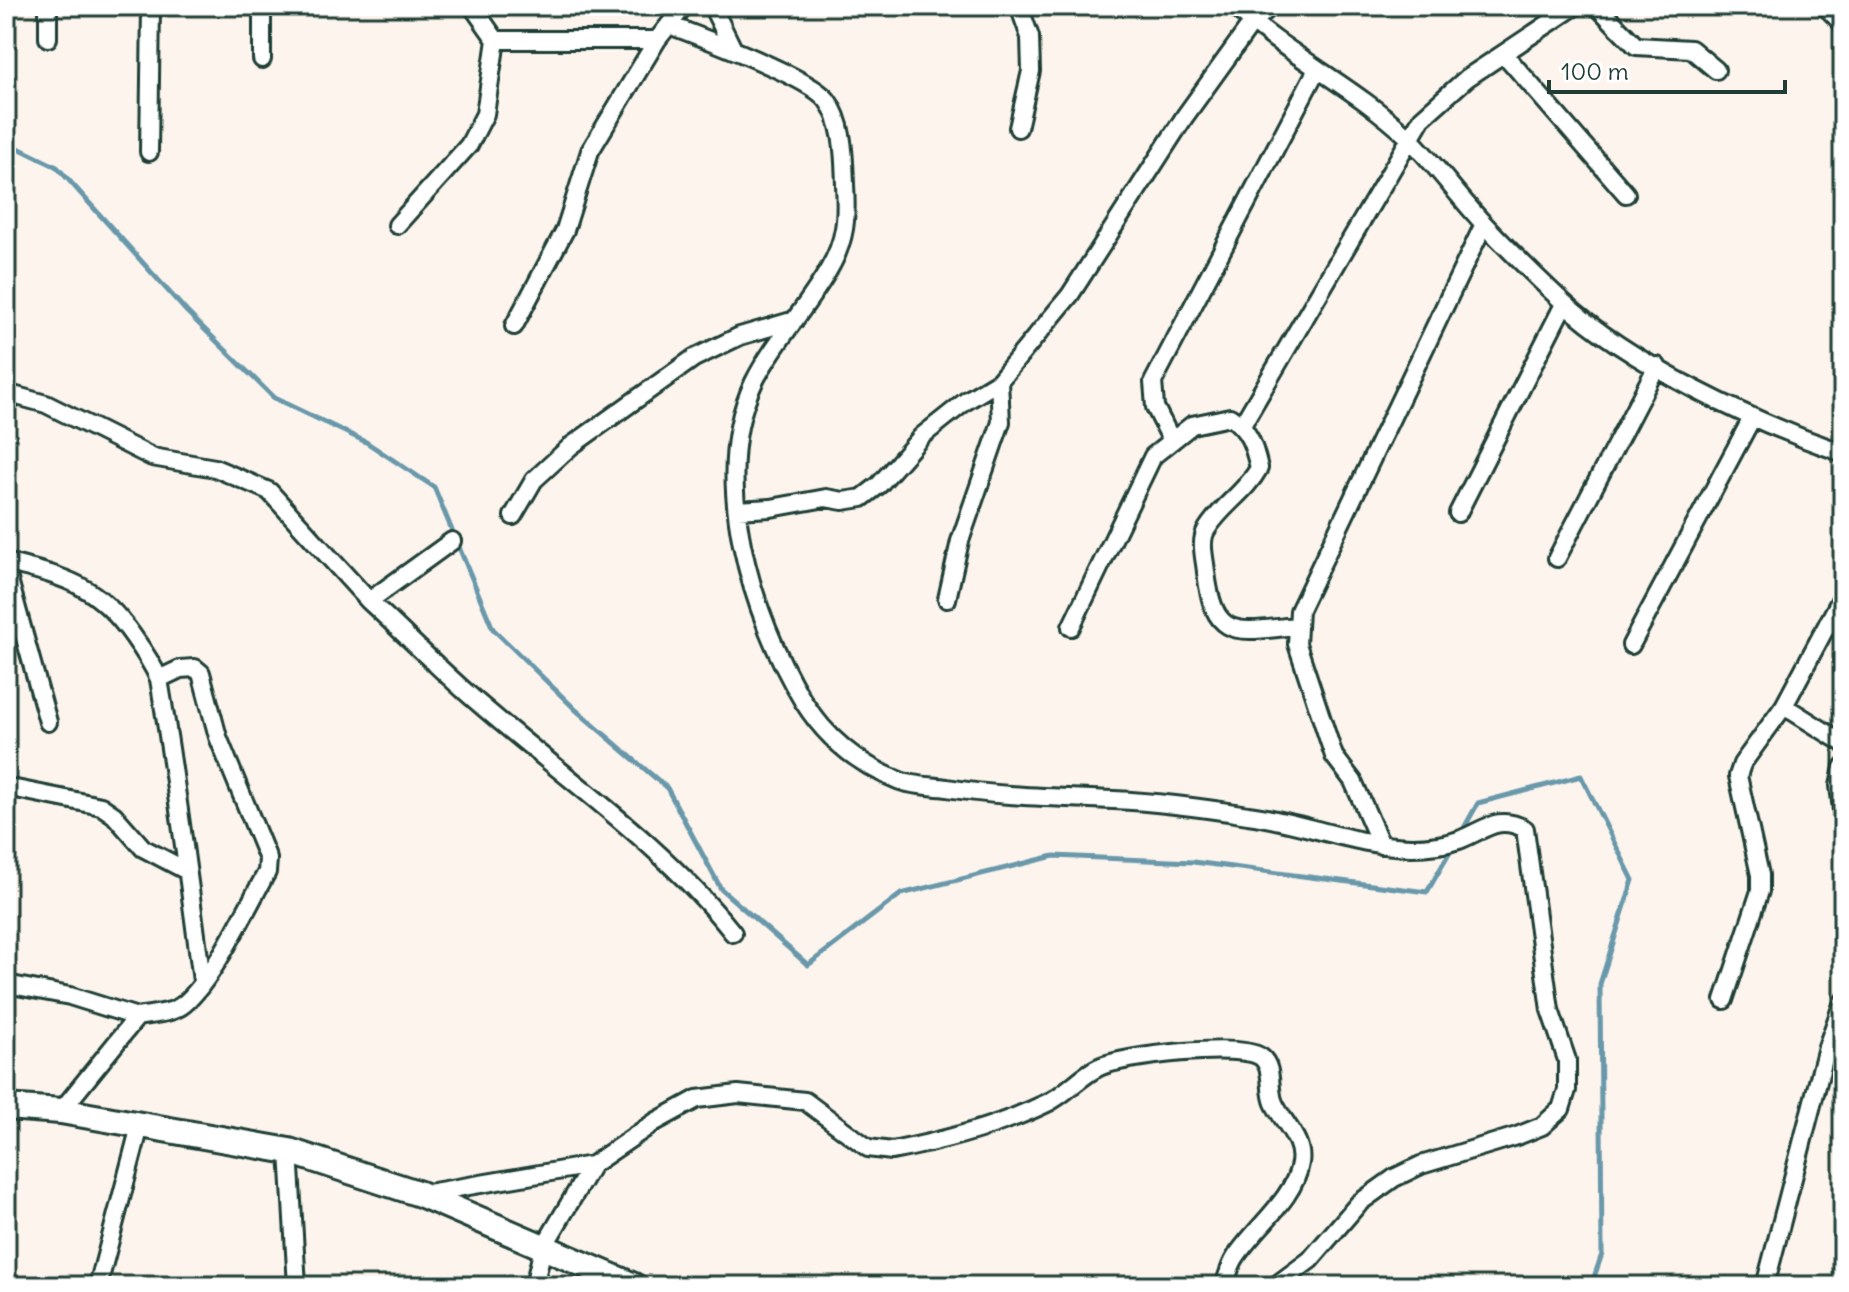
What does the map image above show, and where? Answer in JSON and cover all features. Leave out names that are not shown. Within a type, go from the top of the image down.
[{"type":"street","points":[[48,6],[48,38]]},
{"type":"street","points":[[149,152],[151,6]]},
{"type":"street","points":[[262,6],[262,59]]},
{"type":"street","points":[[397,225],[469,145],[485,114],[496,40],[472,6]]},
{"type":"street","points":[[514,326],[565,230],[590,151],[657,40],[684,6]]},
{"type":"street","points":[[712,6],[733,49]]},
{"type":"street","points":[[1018,128],[1031,71],[1030,37],[1019,6]]},
{"type":"street","points":[[1234,6],[1252,23],[1367,102],[1409,139],[1484,224],[1564,304],[1616,343],[1752,418],[1843,453]]},
{"type":"street","points":[[737,510],[771,508],[826,498],[843,501],[862,498],[879,485],[922,436],[966,401],[999,381],[1070,295],[1185,116],[1252,23],[1271,6]]},
{"type":"street","points":[[1242,425],[1422,118],[1467,78],[1575,6]]},
{"type":"street","points":[[1597,6],[1636,46],[1691,49],[1716,70]]},
{"type":"street","points":[[1825,6],[1843,24]]},
{"type":"street","points":[[669,25],[733,49],[826,98],[837,123],[844,155],[847,215],[844,238],[829,270],[754,383],[737,441],[737,510],[753,590],[776,653],[806,706],[849,756],[902,782],[994,795],[1117,800],[1253,815],[1381,845],[1445,844],[1495,821],[1512,822],[1525,829],[1550,1010],[1567,1060],[1567,1090],[1561,1109],[1542,1126],[1421,1165],[1394,1178],[1359,1203],[1310,1260],[1275,1286]]},
{"type":"street","points":[[496,40],[657,40]]},
{"type":"street","points":[[1504,54],[1626,194]]},
{"type":"street","points":[[1172,441],[1155,407],[1153,382],[1317,69]]},
{"type":"street","points":[[1381,845],[1353,781],[1334,756],[1297,644],[1296,626],[1299,611],[1484,224]]},
{"type":"street","points":[[1458,513],[1564,304]]},
{"type":"street","points":[[513,516],[534,480],[571,446],[694,358],[740,336],[795,320]]},
{"type":"street","points":[[1557,558],[1657,366]]},
{"type":"street","points":[[947,599],[960,541],[1001,422],[999,381]]},
{"type":"street","points":[[6,393],[46,404],[152,457],[215,468],[269,491],[369,601],[467,694],[574,779],[699,892],[733,933]]},
{"type":"street","points":[[1071,627],[1144,468],[1192,425],[1230,417],[1242,425],[1254,445],[1259,468],[1252,482],[1206,530],[1203,542],[1209,601],[1216,618],[1231,628],[1248,631],[1296,626]]},
{"type":"street","points":[[1631,645],[1752,418]]},
{"type":"street","points":[[369,601],[452,541]]},
{"type":"street","points":[[6,562],[61,576],[99,596],[115,611],[159,679],[184,833],[185,870],[202,981]]},
{"type":"street","points":[[6,569],[48,722]]},
{"type":"street","points":[[1724,1000],[1760,891],[1760,875],[1738,776],[1742,764],[1784,706],[1843,595]]},
{"type":"street","points":[[6,984],[70,996],[137,1017],[167,1012],[184,1004],[202,981],[267,872],[268,859],[218,737],[201,673],[195,668],[180,669],[159,679]]},
{"type":"street","points":[[1784,706],[1843,743]]},
{"type":"street","points":[[1843,767],[1839,786],[1843,818]]},
{"type":"street","points":[[6,787],[101,806],[114,815],[135,842],[185,870]]},
{"type":"street","points":[[1765,1286],[1827,1047],[1843,1002]]},
{"type":"street","points":[[61,1111],[137,1017]]},
{"type":"street","points":[[420,1194],[592,1165],[655,1122],[697,1099],[738,1094],[805,1101],[868,1148],[892,1151],[1030,1111],[1052,1101],[1099,1067],[1124,1061],[1225,1050],[1248,1052],[1262,1058],[1269,1068],[1272,1098],[1301,1149],[1300,1166],[1284,1194],[1235,1257],[1224,1286]]},
{"type":"street","points":[[6,1107],[61,1111],[289,1151],[420,1194],[634,1286]]},
{"type":"street","points":[[98,1286],[140,1126]]},
{"type":"street","points":[[289,1151],[297,1286]]},
{"type":"street","points":[[534,1286],[543,1248],[592,1165]]},
{"type":"waterway","points":[[6,142],[57,167],[187,312],[274,398],[366,442],[434,487],[493,629],[576,710],[667,788],[721,889],[808,965],[901,894],[1054,856],[1193,862],[1427,892],[1453,847]]},
{"type":"waterway","points":[[1460,835],[1478,803],[1581,776],[1633,880],[1600,984],[1602,1254],[1591,1286]]}]
